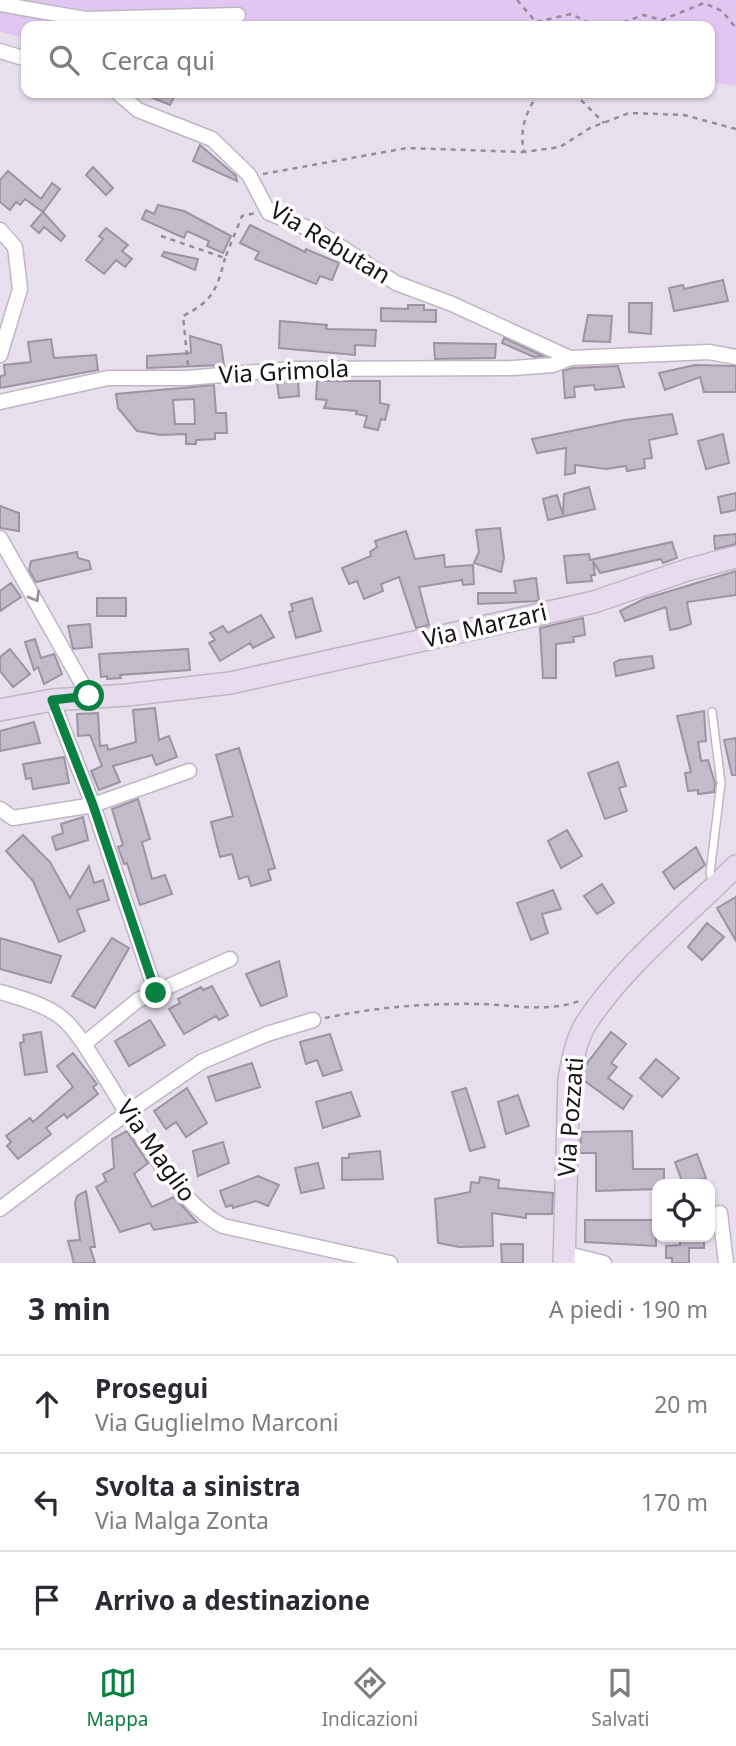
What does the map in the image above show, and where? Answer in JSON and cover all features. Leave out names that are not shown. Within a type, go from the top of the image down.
[{"type":"street","points":[[0,4],[85,19],[239,15]]},
{"type":"street","points":[[0,51],[21,58]]},
{"type":"street","name":"Via Rebutan","points":[[124,98],[138,110],[212,139],[249,175],[270,213],[318,232],[396,283],[452,304],[570,358]]},
{"type":"street","points":[[0,230],[15,247],[20,289],[0,355]]},
{"type":"street","name":"Via Grimola","points":[[0,402],[108,378],[187,378],[293,369],[514,368],[553,365],[570,358],[709,352],[736,357]]},
{"type":"street","points":[[0,538],[89,696]]},
{"type":"street","name":"Via Marzari","points":[[0,710],[52,700],[127,695],[230,683],[594,602],[687,570],[736,557]]},
{"type":"street","points":[[52,700],[93,805],[156,993]]},
{"type":"street","points":[[0,809],[13,818],[93,805],[189,771]]},
{"type":"street","name":"Via Pozzati","points":[[564,1258],[569,1078],[575,1049],[587,1022],[629,972],[736,866]]},
{"type":"street","points":[[84,1044],[138,1000],[230,959]]},
{"type":"street","name":"Via Maglio","points":[[0,992],[57,1014],[84,1044],[163,1168],[192,1205],[207,1218],[223,1226],[390,1263]]},
{"type":"street","points":[[2,1205],[201,1062],[267,1034],[313,1020]]},
{"type":"street","points":[[720,1213],[726,1263]]},
{"type":"street","points":[[564,1258],[604,1263]]},
{"type":"lane","points":[[712,712],[721,783],[710,873],[715,887]]},
{"type":"path","points":[[517,0],[535,21]]},
{"type":"path","points":[[627,21],[643,15],[662,20],[704,3],[722,11],[736,28]]},
{"type":"path","points":[[540,21],[571,14],[585,21]]},
{"type":"path","points":[[524,152],[520,135],[535,98]]},
{"type":"path","points":[[579,98],[604,123]]},
{"type":"path","points":[[249,175],[325,165],[407,148],[524,152],[560,147],[629,113],[684,115],[736,129]]},
{"type":"path","points":[[189,377],[183,316],[203,306],[217,287],[242,216],[270,213]]},
{"type":"path","points":[[162,236],[225,258]]},
{"type":"path","points":[[313,1020],[391,1007],[481,1004],[559,1009],[583,1000]]},
{"type":"shaded area","points":[[0,0],[736,0],[736,86],[715,83],[715,21],[21,21],[21,37],[0,32]]},
{"type":"building","points":[[153,98],[174,98],[170,105]]},
{"type":"building","points":[[200,145],[236,176],[237,181],[193,161]]},
{"type":"building","points":[[93,167],[113,188],[106,195],[86,175]]},
{"type":"building","points":[[8,171],[41,199],[52,183],[60,189],[43,212],[25,199],[20,205],[16,202],[10,210],[0,202],[0,180]]},
{"type":"building","points":[[158,205],[184,211],[231,236],[223,253],[207,246],[209,241],[187,231],[184,238],[142,219],[146,210],[154,214]]},
{"type":"building","points":[[43,212],[65,236],[61,241],[44,227],[39,233],[31,226]]},
{"type":"building","points":[[250,225],[305,252],[306,249],[339,263],[332,280],[320,276],[316,284],[255,259],[259,252],[240,243]]},
{"type":"building","points":[[106,228],[128,245],[122,251],[132,259],[125,267],[116,260],[104,274],[86,260],[103,239],[99,236]]},
{"type":"building","points":[[164,252],[198,259],[195,270],[162,256]]},
{"type":"building","points":[[723,280],[728,301],[674,311],[669,288],[683,285],[684,289]]},
{"type":"building","points":[[629,303],[652,303],[651,334],[629,332]]},
{"type":"building","points":[[408,305],[424,305],[424,310],[436,310],[436,322],[381,321],[381,308],[408,309]]},
{"type":"building","points":[[588,315],[612,316],[610,342],[583,341]]},
{"type":"building","points":[[280,321],[327,325],[326,329],[376,330],[375,346],[355,345],[355,355],[279,348]]},
{"type":"building","points":[[190,336],[221,345],[224,365],[147,368],[147,356],[191,353]]},
{"type":"building","points":[[504,338],[543,356],[534,357],[502,343]]},
{"type":"building","points":[[51,339],[54,358],[96,355],[98,370],[0,388],[0,376],[5,375],[4,365],[31,362],[28,342]]},
{"type":"building","points":[[434,343],[496,344],[495,358],[435,359]]},
{"type":"building","points":[[695,365],[736,366],[736,392],[704,392],[700,377],[665,390],[659,373]]},
{"type":"building","points":[[618,366],[624,387],[595,390],[594,385],[574,387],[575,397],[565,398],[563,371],[572,368]]},
{"type":"building","points":[[298,380],[299,396],[279,398],[277,382]]},
{"type":"building","points":[[317,381],[380,381],[380,403],[389,405],[385,420],[381,419],[378,430],[364,427],[367,416],[356,414],[357,411],[324,408],[327,400],[316,399]]},
{"type":"building","points":[[214,385],[216,413],[226,413],[227,433],[215,433],[215,439],[196,440],[196,444],[186,444],[186,434],[161,435],[137,431],[118,408],[116,394]],"holes":[[[194,399],[195,424],[175,424],[173,400]]]},
{"type":"building","points":[[672,414],[677,434],[649,440],[652,458],[644,459],[645,468],[627,471],[626,466],[606,469],[575,465],[575,473],[565,475],[566,448],[537,453],[532,439],[625,420]]},
{"type":"building","points":[[723,434],[729,463],[706,469],[698,441]]},
{"type":"building","points":[[589,487],[595,509],[548,520],[543,499],[557,495],[563,515],[564,494]]},
{"type":"building","points":[[736,493],[736,510],[721,513],[718,497]]},
{"type":"building","points":[[0,506],[19,513],[19,531],[0,528]]},
{"type":"building","points":[[500,528],[504,558],[501,572],[474,563],[479,552],[476,530]]},
{"type":"building","points":[[406,531],[415,559],[444,555],[445,567],[473,565],[474,584],[463,585],[462,580],[419,587],[429,625],[416,628],[399,577],[381,584],[383,591],[364,599],[357,581],[349,584],[342,568],[371,556],[370,552],[377,547],[375,541]]},
{"type":"building","points":[[736,534],[736,544],[715,549],[714,536]]},
{"type":"building","points":[[672,542],[677,558],[663,563],[661,559],[600,573],[593,561],[595,575],[591,575],[592,581],[567,583],[564,556],[589,554],[590,560]]},
{"type":"building","points":[[77,552],[78,558],[89,561],[91,569],[36,582],[29,570],[31,561]]},
{"type":"building","points":[[736,571],[736,595],[687,602],[691,624],[680,628],[670,630],[666,607],[625,621],[620,611],[644,599]]},
{"type":"building","points":[[536,578],[539,601],[478,604],[478,593],[516,593],[514,581]]},
{"type":"building","points":[[11,583],[21,597],[0,611],[0,591]]},
{"type":"building","points":[[97,598],[126,598],[126,616],[97,616]]},
{"type":"building","points":[[312,598],[321,631],[296,638],[289,612],[293,611],[291,604]]},
{"type":"building","points":[[261,615],[274,637],[253,648],[250,643],[220,661],[209,643],[215,640],[210,633],[223,626],[228,633]]},
{"type":"building","points":[[583,618],[585,635],[573,637],[574,642],[556,644],[556,678],[543,678],[540,628]]},
{"type":"building","points":[[90,624],[92,647],[73,649],[68,626]]},
{"type":"building","points":[[35,639],[41,658],[54,654],[62,674],[44,684],[38,667],[34,670],[25,642]]},
{"type":"building","points":[[10,649],[30,674],[13,687],[0,671],[0,657]]},
{"type":"building","points":[[188,649],[190,670],[120,675],[121,678],[101,677],[99,654]]},
{"type":"building","points":[[652,656],[654,668],[616,676],[614,663],[619,660]]},
{"type":"building","points":[[155,708],[159,740],[169,736],[177,757],[156,765],[152,755],[113,766],[120,782],[99,790],[91,771],[102,766],[90,735],[78,736],[77,714],[98,713],[100,746],[107,745],[108,750],[136,742],[133,710]]},
{"type":"building","points":[[704,711],[706,741],[698,742],[701,761],[708,760],[715,783],[714,792],[698,794],[698,790],[688,791],[685,773],[691,772],[677,716]]},
{"type":"building","points":[[34,722],[40,743],[0,751],[0,731]]},
{"type":"building","points":[[736,738],[736,775],[732,775],[724,740]]},
{"type":"building","points":[[239,748],[275,868],[268,870],[271,880],[251,886],[248,876],[239,879],[232,854],[220,857],[211,822],[233,816],[216,755]]},
{"type":"building","points":[[64,757],[69,783],[33,789],[31,778],[26,779],[23,764]]},
{"type":"building","points":[[618,762],[626,786],[619,788],[627,811],[605,819],[588,773]]},
{"type":"building","points":[[138,799],[150,839],[142,842],[152,879],[165,875],[172,894],[140,905],[127,863],[124,864],[118,847],[123,845],[112,809]]},
{"type":"building","points":[[83,817],[88,840],[56,850],[52,837],[63,833],[61,824]]},
{"type":"building","points":[[567,830],[582,856],[561,868],[548,841]]},
{"type":"building","points":[[23,835],[50,862],[70,898],[89,866],[94,883],[103,880],[109,900],[77,910],[85,931],[59,942],[33,881],[6,851]]},
{"type":"building","points":[[696,847],[705,865],[674,889],[663,872]]},
{"type":"building","points":[[602,884],[614,903],[597,914],[584,896]]},
{"type":"building","points":[[553,890],[561,909],[542,914],[548,933],[531,940],[517,903]]},
{"type":"building","points":[[736,897],[736,941],[717,908]]},
{"type":"building","points":[[707,923],[724,937],[702,960],[688,947]]},
{"type":"building","points":[[0,938],[61,956],[51,983],[0,969]]},
{"type":"building","points":[[112,938],[129,948],[95,1008],[72,996]]},
{"type":"building","points":[[279,961],[287,996],[261,1006],[246,974]]},
{"type":"building","points":[[212,986],[228,1015],[219,1020],[216,1016],[184,1034],[169,1009],[180,1003],[178,999],[201,987],[203,990]]},
{"type":"building","points":[[150,1020],[165,1045],[129,1066],[115,1041]]},
{"type":"building","points":[[41,1032],[47,1072],[25,1075],[20,1043],[24,1042],[23,1035]]},
{"type":"building","points":[[611,1032],[626,1044],[611,1063],[617,1067],[608,1078],[632,1096],[623,1109],[582,1079],[585,1066]]},
{"type":"building","points":[[330,1034],[342,1070],[323,1076],[317,1060],[306,1064],[300,1042]]},
{"type":"building","points":[[73,1053],[97,1084],[93,1087],[98,1094],[67,1118],[64,1114],[46,1128],[51,1134],[18,1159],[7,1146],[11,1142],[6,1136],[30,1118],[33,1122],[73,1087],[57,1066]]},
{"type":"building","points":[[656,1059],[679,1078],[662,1097],[640,1078]]},
{"type":"building","points":[[252,1063],[260,1087],[216,1101],[208,1077]]},
{"type":"building","points":[[187,1088],[207,1123],[186,1137],[176,1122],[166,1129],[154,1111]]},
{"type":"building","points":[[466,1088],[485,1147],[470,1151],[452,1092]]},
{"type":"building","points":[[351,1092],[360,1116],[323,1128],[316,1102]]},
{"type":"building","points":[[518,1095],[529,1126],[506,1134],[498,1102]]},
{"type":"building","points":[[127,1131],[148,1163],[134,1174],[152,1207],[174,1197],[197,1222],[154,1230],[150,1223],[120,1232],[96,1187],[106,1181],[103,1174],[114,1168],[112,1139]]},
{"type":"building","points":[[632,1131],[633,1169],[664,1169],[664,1179],[652,1179],[652,1189],[596,1191],[596,1153],[580,1153],[581,1132]]},
{"type":"building","points":[[223,1142],[229,1163],[198,1176],[193,1151]]},
{"type":"building","points":[[380,1151],[383,1179],[342,1180],[342,1158],[349,1158],[349,1154]]},
{"type":"building","points":[[697,1154],[706,1178],[681,1179],[675,1162]]},
{"type":"building","points":[[318,1163],[324,1188],[301,1193],[295,1168]]},
{"type":"building","points":[[258,1176],[279,1185],[268,1206],[256,1201],[233,1208],[232,1205],[226,1207],[220,1191]]},
{"type":"building","points":[[480,1177],[499,1180],[498,1188],[553,1193],[552,1214],[526,1214],[526,1218],[492,1213],[493,1246],[459,1247],[438,1243],[435,1199],[470,1192],[471,1182],[479,1183]]},
{"type":"building","points":[[86,1191],[95,1247],[90,1247],[95,1263],[74,1263],[68,1241],[80,1240],[75,1203],[77,1196]]},
{"type":"building","points":[[585,1220],[652,1220],[652,1242],[656,1242],[656,1246],[585,1242]]},
{"type":"building","points":[[680,1242],[704,1242],[704,1248],[689,1248],[689,1263],[672,1263],[672,1258],[666,1258],[666,1246],[680,1245]]},
{"type":"building","points":[[501,1244],[523,1244],[523,1263],[502,1263]]},
{"type":"route","points":[[89,696],[52,700],[93,805],[156,993]]}]
